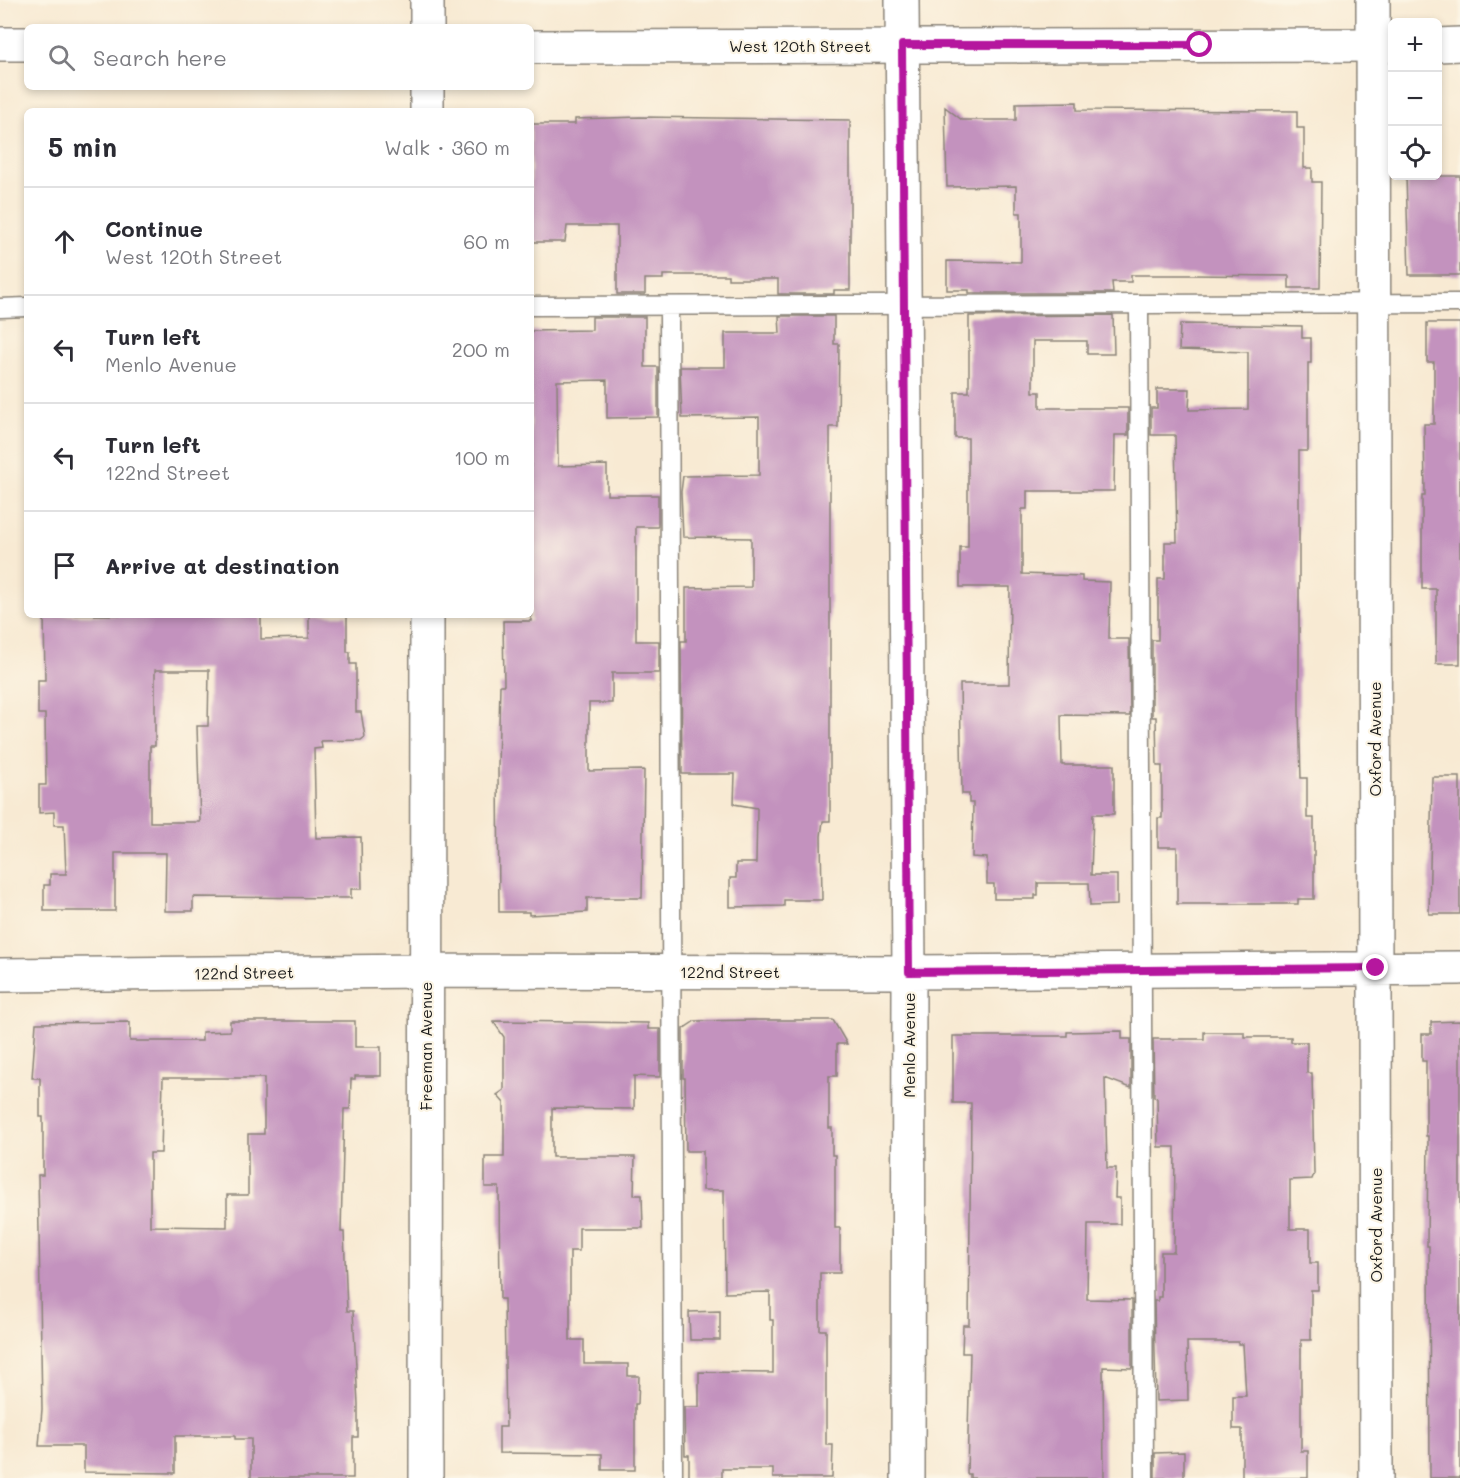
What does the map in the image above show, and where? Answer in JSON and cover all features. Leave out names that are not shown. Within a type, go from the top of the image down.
[{"type":"street","points":[[427,0],[427,24]]},
{"type":"street","name":"Menlo Avenue","points":[[902,0],[909,972],[908,1478]]},
{"type":"street","name":"Oxford Avenue","points":[[1373,0],[1383,45],[1374,303],[1376,1478]]},
{"type":"street","points":[[0,44],[24,44]]},
{"type":"street","points":[[1442,45],[1460,44]]},
{"type":"street","name":"West 120th Street","points":[[534,47],[1383,45]]},
{"type":"street","points":[[427,90],[427,108]]},
{"type":"street","name":"Freeman Avenue","points":[[426,1478],[427,618]]},
{"type":"street","name":"122nd Street","points":[[0,975],[426,971],[909,972],[1460,968]]},
{"type":"lane","points":[[534,306],[1460,303]]},
{"type":"lane","points":[[1139,304],[1144,1478]]},
{"type":"lane","points":[[669,306],[673,1478]]},
{"type":"lane","points":[[0,308],[24,307]]},
{"type":"building","points":[[1077,102],[1077,110],[1297,111],[1297,128],[1304,128],[1304,168],[1312,168],[1312,182],[1321,182],[1320,288],[1289,288],[1289,276],[1131,275],[1131,282],[1112,282],[1113,293],[969,293],[969,290],[947,290],[947,261],[1021,262],[1021,213],[1016,213],[1016,186],[947,187],[945,107],[962,120],[1016,120],[1016,103]]},
{"type":"building","points":[[640,117],[850,120],[850,290],[834,290],[834,294],[778,294],[778,279],[728,279],[728,275],[663,275],[663,279],[645,279],[645,294],[617,294],[617,226],[567,226],[565,242],[534,242],[534,124],[575,124],[575,119]]},
{"type":"building","points":[[1442,176],[1460,176],[1460,275],[1409,275],[1406,180],[1442,180]]},
{"type":"building","points":[[1113,315],[1114,354],[1087,354],[1087,341],[1033,341],[1033,392],[1040,392],[1040,408],[1128,408],[1128,435],[1115,435],[1114,491],[1027,491],[1027,509],[1022,509],[1022,574],[1082,576],[1082,581],[1110,582],[1109,639],[1129,639],[1130,716],[1061,715],[1062,765],[1114,765],[1114,814],[1093,814],[1091,875],[1117,875],[1117,905],[1090,906],[1089,883],[1038,883],[1038,895],[1035,895],[1035,899],[994,899],[994,884],[987,884],[987,858],[972,857],[973,803],[969,803],[969,794],[962,794],[960,684],[1009,684],[1010,587],[960,587],[960,547],[968,547],[968,438],[955,438],[955,392],[969,392],[969,316]]},
{"type":"building","points":[[779,316],[834,316],[834,344],[839,344],[838,427],[830,427],[830,821],[823,821],[821,836],[822,900],[784,900],[784,906],[730,907],[730,878],[736,878],[736,863],[756,863],[757,808],[734,804],[735,774],[682,774],[681,641],[686,641],[686,588],[751,587],[751,538],[683,537],[681,492],[683,476],[759,475],[759,417],[682,418],[680,367],[725,367],[725,333],[780,333]]},
{"type":"building","points":[[592,317],[645,317],[645,367],[658,367],[658,417],[607,418],[607,380],[557,381],[558,466],[607,465],[607,495],[658,495],[658,527],[636,527],[636,641],[659,641],[659,673],[612,673],[612,703],[589,703],[589,771],[644,770],[642,898],[587,898],[587,912],[529,915],[529,912],[499,912],[498,767],[500,685],[504,685],[503,621],[531,621],[531,618],[534,618],[534,331],[592,330]]},
{"type":"building","points":[[1427,323],[1460,323],[1460,664],[1436,664],[1436,589],[1422,589],[1422,496],[1425,496],[1424,424],[1434,424],[1434,362],[1427,362]]},
{"type":"building","points":[[1180,324],[1302,326],[1302,338],[1311,338],[1311,363],[1308,363],[1308,451],[1299,451],[1299,712],[1301,778],[1307,778],[1307,818],[1314,818],[1314,899],[1298,899],[1298,904],[1177,904],[1177,847],[1158,847],[1158,818],[1162,818],[1162,766],[1157,766],[1156,717],[1152,717],[1152,640],[1158,640],[1158,579],[1165,579],[1165,542],[1177,542],[1175,435],[1151,435],[1151,408],[1157,408],[1157,389],[1190,389],[1189,410],[1248,409],[1248,352],[1179,350]]},
{"type":"building","points":[[44,618],[261,618],[261,639],[309,638],[309,618],[347,618],[347,652],[350,652],[350,664],[356,664],[356,712],[361,712],[365,737],[361,740],[321,741],[322,748],[314,749],[316,838],[361,837],[362,889],[351,889],[351,898],[193,897],[193,911],[165,911],[166,853],[115,853],[115,911],[44,911],[44,885],[50,885],[50,874],[66,874],[64,825],[54,825],[54,812],[39,813],[39,785],[46,785],[45,714],[38,714],[38,680],[45,680]],"holes":[[[155,670],[209,670],[208,726],[197,726],[200,822],[150,822],[150,746],[155,746]]]},
{"type":"building","points":[[1432,777],[1460,777],[1460,914],[1429,914]]},
{"type":"building","points":[[833,1020],[847,1044],[837,1044],[837,1076],[829,1076],[829,1128],[832,1128],[832,1155],[835,1155],[835,1228],[840,1228],[840,1273],[820,1273],[820,1330],[826,1330],[826,1445],[833,1445],[832,1478],[773,1478],[773,1469],[722,1469],[722,1478],[689,1478],[689,1455],[685,1455],[684,1407],[699,1407],[699,1372],[773,1373],[773,1320],[770,1320],[770,1292],[725,1293],[724,1190],[703,1190],[703,1151],[686,1151],[683,1029],[695,1021]]},
{"type":"building","points":[[230,1021],[355,1021],[355,1047],[381,1047],[381,1076],[355,1076],[355,1079],[351,1079],[350,1109],[344,1109],[341,1232],[344,1232],[347,1311],[353,1311],[358,1404],[358,1437],[353,1437],[353,1478],[251,1478],[251,1439],[235,1439],[235,1436],[175,1436],[175,1473],[84,1472],[84,1446],[39,1446],[42,1409],[38,1175],[43,1175],[43,1117],[40,1117],[40,1078],[32,1078],[36,1023],[130,1022],[130,1041],[202,1041],[202,1032],[230,1031]],"holes":[[[163,1078],[264,1078],[264,1134],[248,1134],[248,1195],[227,1195],[227,1227],[150,1226],[150,1153],[161,1153]]]},
{"type":"building","points":[[493,1021],[648,1023],[648,1029],[660,1029],[660,1077],[634,1076],[634,1109],[552,1108],[552,1157],[635,1157],[634,1195],[642,1195],[643,1228],[579,1228],[579,1251],[570,1251],[570,1340],[584,1340],[584,1364],[628,1364],[628,1376],[639,1376],[638,1404],[635,1404],[635,1470],[602,1470],[602,1454],[499,1453],[499,1427],[506,1427],[504,1299],[500,1299],[499,1187],[485,1187],[485,1157],[504,1157],[504,1103],[497,1095],[504,1090],[504,1037]]},
{"type":"building","points":[[1460,1021],[1460,1478],[1430,1478],[1428,1136],[1426,1136],[1426,1061],[1422,1061],[1422,1034],[1431,1034],[1431,1022]]},
{"type":"building","points":[[1122,1031],[1122,1039],[1131,1039],[1131,1088],[1105,1078],[1107,1168],[1116,1168],[1115,1198],[1120,1198],[1120,1224],[1088,1224],[1087,1299],[1132,1300],[1132,1368],[1103,1367],[1104,1478],[970,1478],[970,1474],[967,1474],[970,1353],[962,1353],[963,1325],[969,1325],[971,1103],[953,1103],[953,1036],[1067,1036],[1067,1032]]},
{"type":"building","points":[[1204,1032],[1244,1032],[1244,1037],[1291,1037],[1291,1042],[1307,1042],[1307,1073],[1312,1073],[1314,1174],[1312,1179],[1290,1180],[1290,1229],[1310,1229],[1310,1263],[1318,1263],[1318,1290],[1311,1290],[1311,1340],[1301,1340],[1301,1451],[1308,1451],[1308,1478],[1242,1478],[1242,1429],[1233,1429],[1233,1396],[1246,1396],[1243,1344],[1238,1344],[1238,1342],[1187,1342],[1188,1400],[1156,1401],[1154,1301],[1158,1301],[1158,1297],[1161,1297],[1161,1252],[1174,1252],[1175,1147],[1158,1147],[1153,1039],[1204,1039]]},
{"type":"building","points":[[720,1311],[720,1340],[690,1340],[689,1312]]},
{"type":"building","points":[[1184,1452],[1184,1478],[1155,1478],[1155,1453]]},
{"type":"route","points":[[1200,45],[902,45],[909,972],[1376,968]]}]
